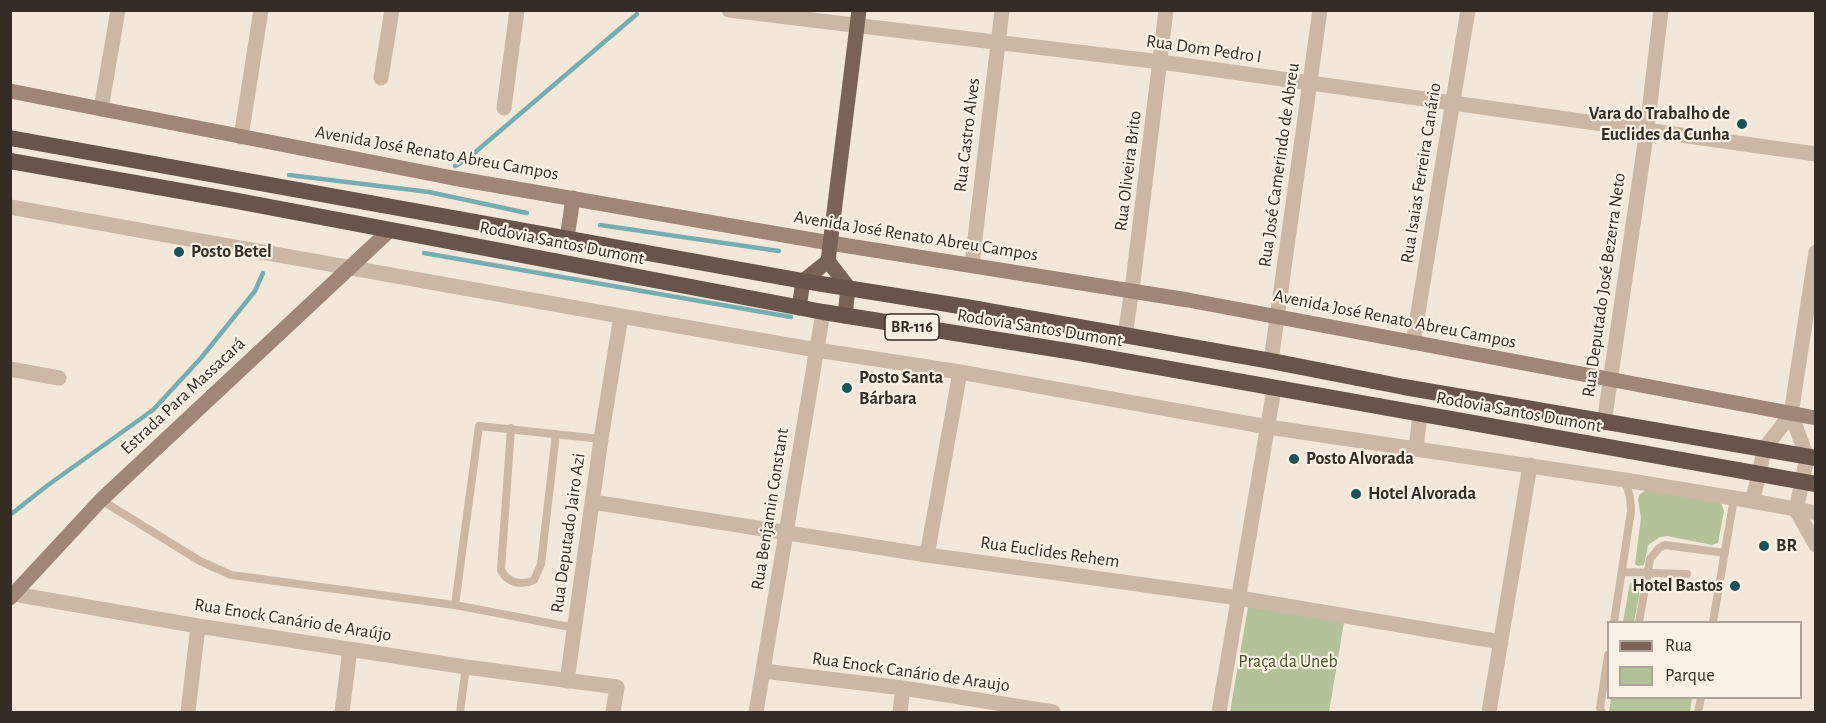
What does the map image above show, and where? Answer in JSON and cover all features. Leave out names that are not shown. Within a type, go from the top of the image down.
[{"type":"highway","name":"Rodovia Santos Dumont","points":[[10,138],[804,281],[1271,361],[1604,423],[1811,457]]},
{"type":"highway","name":"Rodovia Santos Dumont","points":[[10,161],[232,200],[799,308],[1074,352],[1809,483]]},
{"type":"main road","points":[[799,308],[804,281],[828,261],[858,18]]},
{"type":"main road","name":"Avenida José Renato Abreu Campos","points":[[10,91],[453,178],[830,243],[1132,290],[1815,418]]},
{"type":"main road","points":[[567,238],[573,198]]},
{"type":"main road","name":"Estrada Para Massacará","points":[[12,596],[101,500],[390,230]]},
{"type":"main road","points":[[828,261],[848,287],[846,316]]},
{"type":"street","points":[[101,109],[118,10]]},
{"type":"street","points":[[241,136],[261,10]]},
{"type":"street","points":[[381,78],[392,10]]},
{"type":"street","points":[[504,108],[518,10]]},
{"type":"street","name":"Rua Dom Pedro I","points":[[729,10],[858,18],[998,42],[1161,62],[1815,154]]},
{"type":"street","name":"Rua Castro Alves","points":[[972,264],[1002,10]]},
{"type":"street","name":"Rua Oliveira Brito","points":[[1125,335],[1166,10]]},
{"type":"street","name":"Rua José Camerindo de Abreu","points":[[1271,361],[1320,10]]},
{"type":"street","name":"Rua Isaias Ferreira Canário","points":[[1413,343],[1468,10]]},
{"type":"street","name":"Rua Deputado José Bezerra Neto","points":[[1604,423],[1647,129],[1661,10]]},
{"type":"street","points":[[10,207],[621,316],[960,372],[1268,427],[1530,465],[1815,513]]},
{"type":"street","points":[[1752,501],[1764,448],[1791,414],[1814,279],[1815,252]]},
{"type":"street","name":"Rua Benjamin Constant","points":[[756,712],[823,312]]},
{"type":"street","name":"Rua Deputado Jairo Azi","points":[[567,681],[621,316]]},
{"type":"street","points":[[10,369],[59,378]]},
{"type":"street","points":[[927,555],[960,372]]},
{"type":"street","points":[[1219,712],[1274,389]]},
{"type":"street","points":[[1791,414],[1811,457],[1809,483],[1796,510]]},
{"type":"street","points":[[1416,448],[1420,415]]},
{"type":"street","points":[[1490,712],[1530,465]]},
{"type":"street","name":"Rua Euclides Rehem","points":[[593,502],[927,555],[1239,598],[1501,642]]},
{"type":"street","points":[[1796,510],[1815,545]]},
{"type":"street","name":"Rua Enock Canário de Araújo","points":[[12,596],[466,668],[567,681]]},
{"type":"street","points":[[188,712],[198,626]]},
{"type":"street","points":[[342,712],[350,649]]},
{"type":"street","name":"Rua Enock Canário de Araujo","points":[[763,671],[903,688],[1053,712]]},
{"type":"street","points":[[567,681],[616,687],[613,712]]},
{"type":"street","points":[[900,712],[903,688]]},
{"type":"lane","points":[[455,605],[478,428],[483,425],[601,439]]},
{"type":"lane","points":[[511,428],[501,570],[509,580],[520,584],[534,580],[541,564],[556,434]]},
{"type":"lane","points":[[1614,621],[1631,511],[1625,480]]},
{"type":"lane","points":[[1713,621],[1734,498]]},
{"type":"lane","points":[[101,500],[200,561],[231,575],[455,605],[575,628]]},
{"type":"lane","points":[[1639,621],[1647,573],[1653,553],[1665,545],[1725,553]]},
{"type":"lane","points":[[1622,572],[1687,574]]},
{"type":"lane","points":[[1602,712],[1600,708],[1607,666]]},
{"type":"lane","points":[[460,712],[466,668]]},
{"type":"green space","points":[[1646,490],[1721,503],[1724,511],[1718,543],[1712,545],[1667,536],[1660,537],[1648,545],[1644,565],[1635,564],[1641,518],[1638,500],[1639,495]]},
{"type":"green space","points":[[1636,582],[1641,586],[1634,621],[1623,621],[1630,583]]},
{"type":"green space","name":"Praça da Uneb","points":[[1248,607],[1344,622],[1329,712],[1230,712]]},
{"type":"green space","points":[[1611,699],[1692,699],[1690,712],[1609,712]]},
{"type":"waterway","points":[[455,166],[466,160],[637,14]]},
{"type":"waterway","points":[[289,175],[429,192],[527,213]]},
{"type":"waterway","points":[[600,225],[779,251]]},
{"type":"waterway","points":[[424,253],[791,317]]},
{"type":"waterway","points":[[10,515],[153,410],[201,358],[255,291],[263,273]]},
{"type":"place","name":"Vara do Trabalho de Euclides da Cunha","points":[[1742,124]]},
{"type":"place","name":"Posto Betel","points":[[179,252]]},
{"type":"place","name":"Posto Santa Bárbara","points":[[847,388]]},
{"type":"place","name":"Posto Alvorada","points":[[1294,459]]},
{"type":"place","name":"Hotel Alvorada","points":[[1356,494]]},
{"type":"place","name":"BR","points":[[1764,546]]},
{"type":"place","name":"Hotel Bastos","points":[[1735,586]]}]
